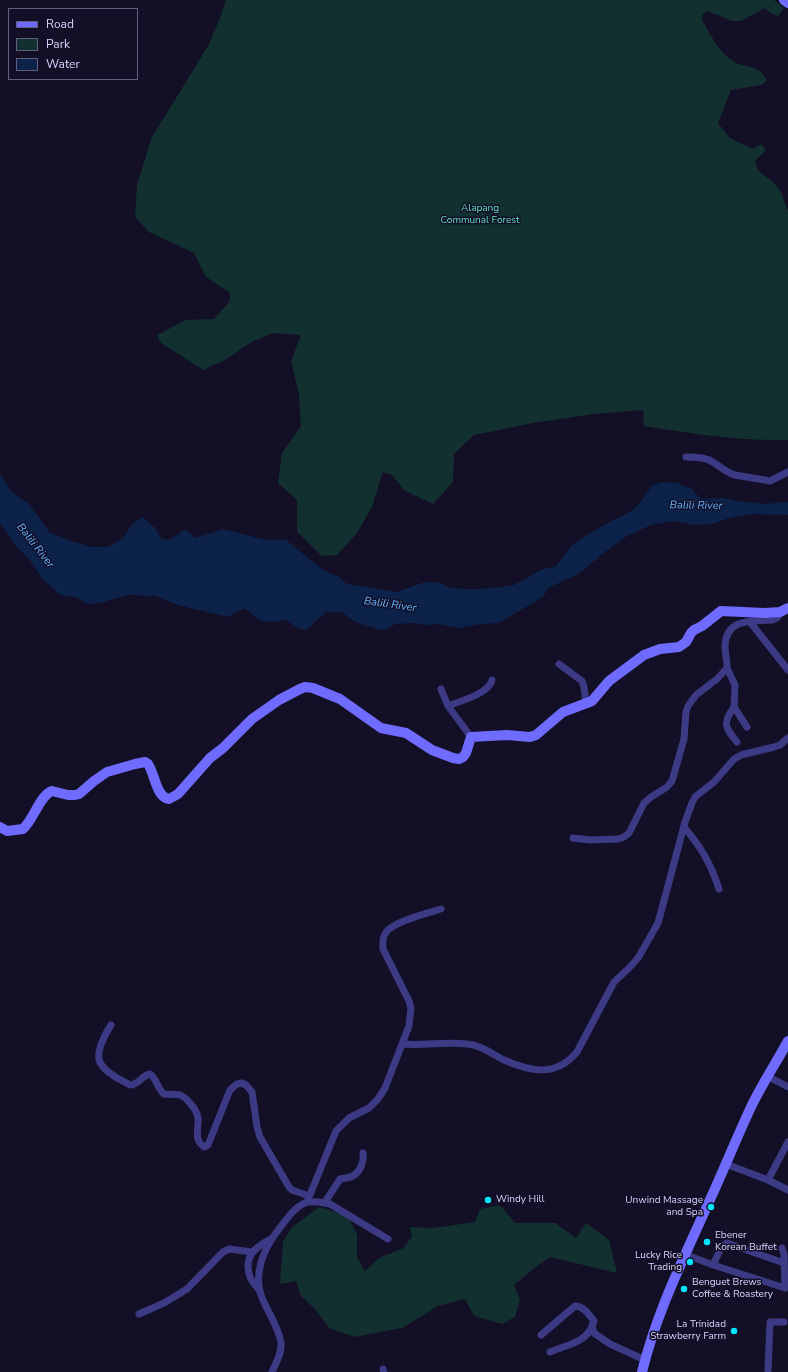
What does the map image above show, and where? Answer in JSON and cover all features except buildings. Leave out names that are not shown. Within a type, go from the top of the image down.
[{"type":"street","points":[[784,0],[788,3]]},
{"type":"street","points":[[686,457],[704,458],[710,460],[729,474],[770,481],[788,472]]},
{"type":"street","points":[[737,742],[726,726],[727,716],[734,707],[735,685],[727,668],[725,646],[728,631],[738,623],[773,620],[784,610]]},
{"type":"street","points":[[471,737],[502,735],[530,737],[542,731],[563,712],[573,707],[586,704],[597,696],[609,680],[639,658],[649,652],[679,647],[686,642],[694,630],[702,626],[721,611],[765,613],[784,610]]},
{"type":"street","points":[[750,622],[788,670]]},
{"type":"street","points":[[559,664],[582,681],[586,704]]},
{"type":"street","points":[[573,838],[590,840],[618,839],[629,833],[644,803],[667,787],[672,781],[684,738],[686,712],[692,699],[727,668]]},
{"type":"street","points":[[448,706],[486,690],[491,685],[492,680]]},
{"type":"street","points":[[0,827],[7,831],[23,829],[32,819],[43,799],[49,792],[52,791],[75,795],[79,794],[102,775],[141,762],[148,764],[161,794],[165,799],[169,799],[178,794],[210,758],[223,748],[252,719],[279,700],[300,688],[313,688],[340,699],[381,728],[406,733],[432,750],[453,758],[459,759],[466,754],[471,737]]},
{"type":"street","points":[[441,689],[448,706],[471,737]]},
{"type":"street","points":[[734,707],[747,727]]},
{"type":"street","points":[[402,1044],[469,1044],[484,1048],[504,1060],[529,1070],[551,1069],[564,1064],[571,1059],[577,1052],[614,982],[638,958],[658,924],[684,827],[695,797],[714,782],[734,760],[745,753],[774,748],[788,738]]},
{"type":"street","points":[[684,827],[696,840],[706,856],[713,870],[719,889]]},
{"type":"street","points":[[259,1290],[259,1268],[264,1252],[271,1239],[288,1216],[308,1199],[336,1130],[349,1118],[369,1108],[378,1099],[384,1088],[409,1026],[411,1008],[383,949],[385,933],[390,927],[399,923],[441,909]]},
{"type":"street","points":[[111,1026],[104,1036],[101,1046],[99,1059],[100,1063],[110,1073],[130,1085],[136,1084],[145,1075],[150,1074],[154,1077],[158,1088],[164,1094],[181,1095],[186,1098],[193,1107],[198,1119],[197,1138],[200,1144],[204,1147],[208,1145],[230,1090],[237,1084],[242,1083],[246,1085],[252,1092],[257,1127],[264,1145],[289,1187],[308,1199],[325,1202],[335,1207],[388,1239]]},
{"type":"street","points":[[642,1372],[644,1360],[663,1304],[684,1254],[751,1107],[767,1076],[788,1041]]},
{"type":"street","points":[[767,1076],[788,1087]]},
{"type":"street","points":[[768,1180],[788,1142]]},
{"type":"street","points":[[325,1202],[338,1181],[353,1175],[358,1171],[362,1164],[363,1153]]},
{"type":"street","points":[[726,1164],[768,1180],[788,1190]]},
{"type":"street","points":[[271,1239],[255,1248],[252,1252],[249,1270],[250,1278],[259,1290],[270,1313],[281,1343],[280,1352],[272,1372]]},
{"type":"street","points":[[713,1265],[722,1246],[727,1243],[784,1263]]},
{"type":"street","points":[[684,1254],[785,1288],[784,1254],[782,1248]]},
{"type":"street","points":[[139,1314],[164,1303],[187,1289],[223,1252],[229,1249],[252,1252]]},
{"type":"street","points":[[541,1335],[575,1306],[579,1306],[594,1321],[588,1334],[578,1342],[550,1352]]},
{"type":"street","points":[[768,1372],[770,1322],[784,1322]]},
{"type":"street","points":[[592,1325],[594,1333],[610,1344],[644,1360]]},
{"type":"green space","name":"Alapang Communal Forest","points":[[226,0],[774,0],[784,8],[778,16],[770,13],[765,8],[741,21],[732,21],[708,11],[703,14],[702,20],[715,42],[726,56],[735,63],[760,71],[767,81],[761,85],[731,90],[718,123],[730,138],[753,149],[761,144],[766,150],[755,161],[756,166],[758,170],[777,187],[788,211],[788,440],[733,438],[644,426],[643,410],[594,414],[533,423],[474,435],[454,454],[453,482],[433,504],[405,491],[392,475],[383,472],[372,507],[357,533],[337,555],[322,556],[297,532],[297,500],[278,483],[282,453],[301,426],[299,394],[291,361],[301,335],[272,333],[250,343],[225,360],[203,370],[161,343],[157,335],[186,320],[214,319],[230,301],[230,293],[206,277],[194,253],[149,232],[135,217],[137,184],[152,137],[208,46]]},
{"type":"green space","points":[[500,1205],[515,1223],[555,1223],[576,1238],[586,1223],[609,1240],[617,1273],[550,1257],[514,1285],[520,1299],[515,1317],[502,1324],[474,1316],[465,1299],[438,1306],[402,1328],[355,1337],[329,1328],[315,1309],[301,1296],[296,1281],[280,1284],[283,1242],[291,1228],[319,1207],[349,1217],[357,1235],[357,1257],[365,1271],[379,1258],[404,1248],[412,1236],[410,1227],[433,1228],[475,1222],[480,1209]]},
{"type":"water","name":"Balili River","points":[[0,474],[11,491],[29,504],[50,533],[91,547],[108,547],[123,538],[133,523],[143,517],[154,527],[162,539],[170,540],[185,529],[196,538],[223,529],[266,540],[286,540],[323,570],[339,577],[347,584],[397,592],[425,582],[441,583],[450,588],[471,589],[495,588],[514,585],[541,570],[556,566],[571,546],[588,534],[632,511],[640,503],[652,485],[664,482],[678,483],[691,488],[701,499],[724,498],[764,504],[788,502],[788,515],[753,514],[733,517],[711,524],[693,525],[674,521],[651,525],[627,536],[601,555],[579,574],[548,588],[543,597],[499,623],[480,624],[459,628],[440,624],[395,624],[387,629],[380,630],[356,622],[341,612],[326,612],[306,630],[299,629],[286,620],[272,622],[263,621],[255,617],[244,608],[228,617],[178,605],[156,596],[128,595],[100,603],[87,604],[76,597],[60,595],[42,578],[28,558],[15,545],[0,523]]},
{"type":"place","name":"Windy Hill","points":[[488,1200]]},
{"type":"place","name":"Unwind Massage and Spa","points":[[711,1207]]},
{"type":"place","name":"Ebener Korean Buffet","points":[[707,1242]]},
{"type":"place","name":"Lucky Rice Trading","points":[[690,1262]]},
{"type":"place","name":"Benguet Brews Coffee & Roastery","points":[[684,1289]]},
{"type":"place","name":"La Trinidad Strawberry Farm","points":[[734,1331]]}]
